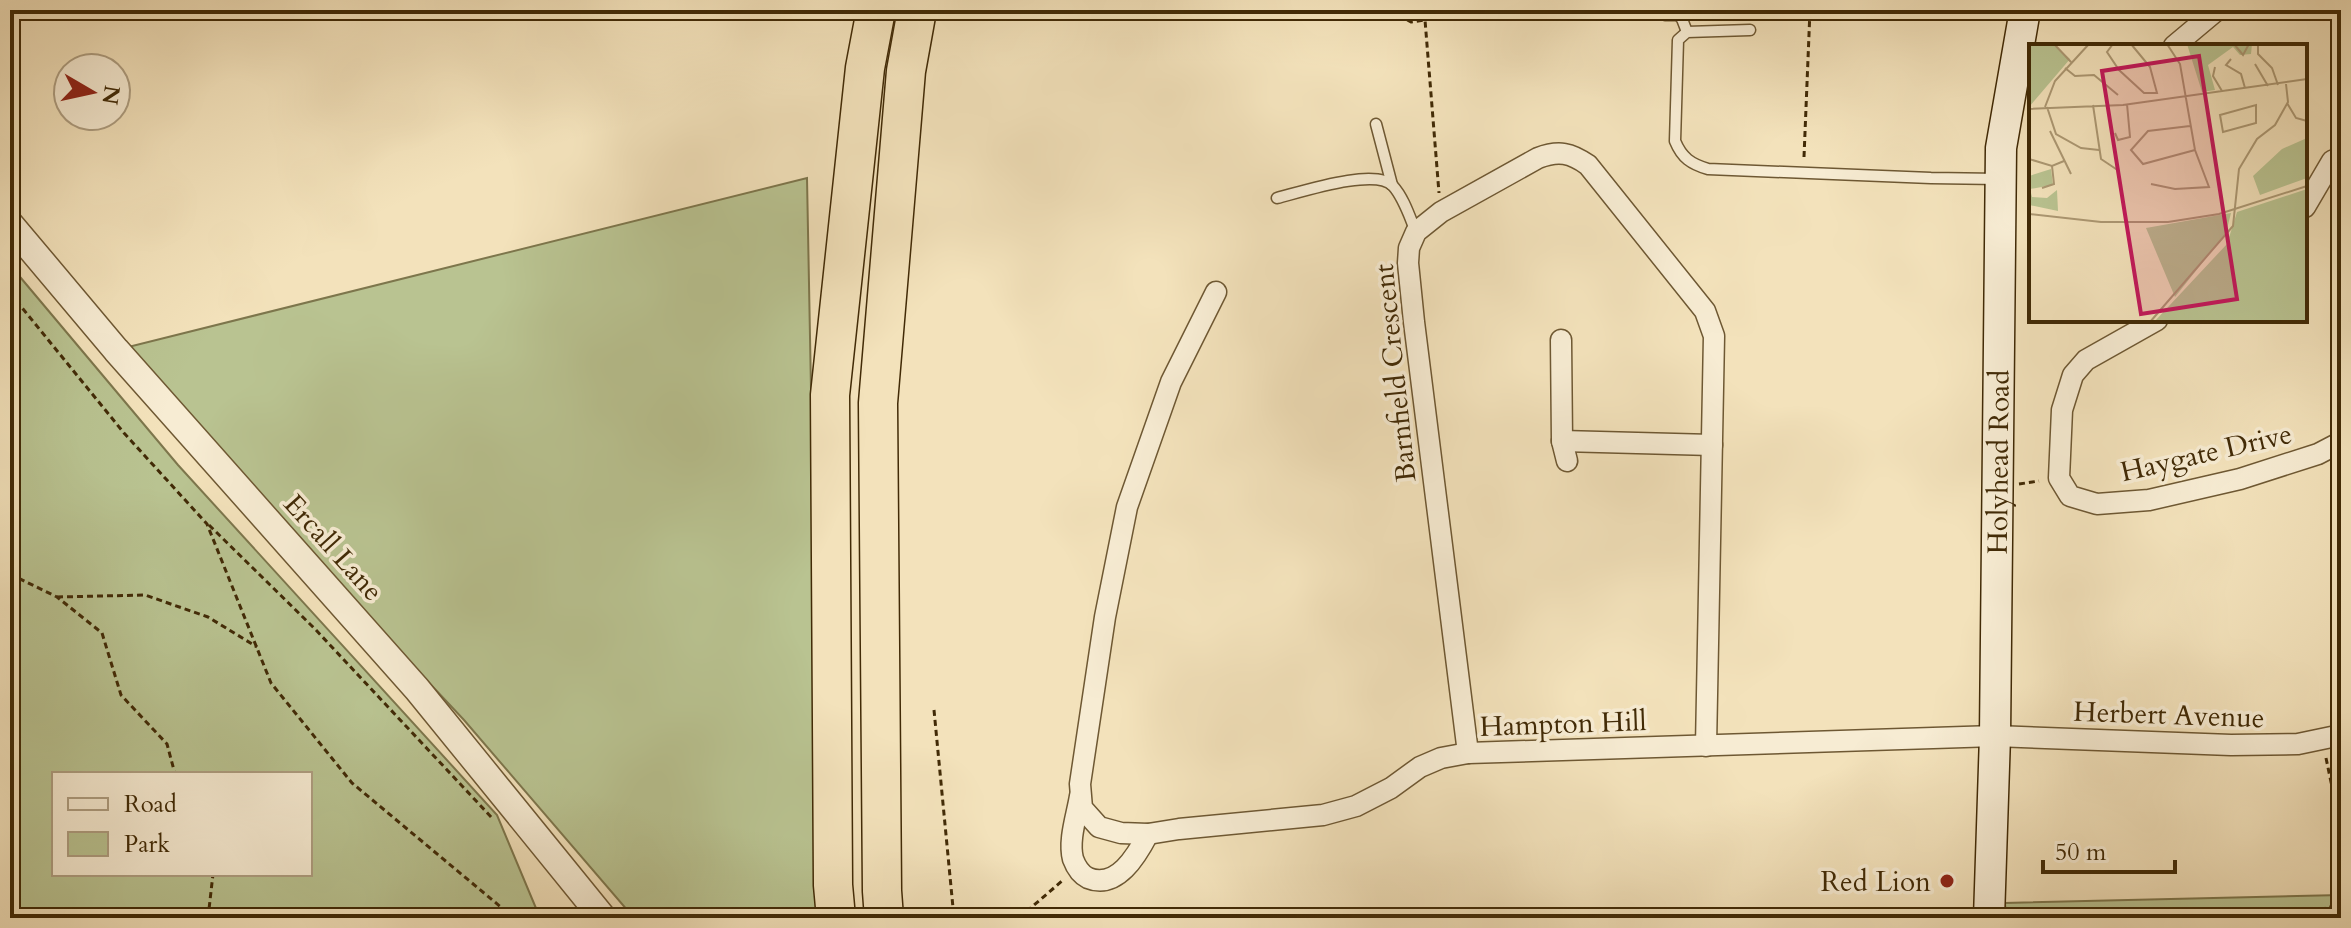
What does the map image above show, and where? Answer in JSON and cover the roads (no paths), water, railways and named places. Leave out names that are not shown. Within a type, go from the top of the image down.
[{"type":"highway","points":[[836,918],[833,885],[830,395],[865,68],[876,10]]},
{"type":"highway","points":[[884,918],[878,403],[906,71],[917,10]]},
{"type":"main road","name":"Holyhead Road","points":[[1989,918],[1995,736],[2001,148],[2025,10]]},
{"type":"street","points":[[2176,44],[2217,10]]},
{"type":"street","name":"Barnfield Crescent","points":[[1468,753],[1408,263],[1409,248],[1416,232],[1441,212],[1538,158],[1563,152],[1588,165],[1705,311],[1714,336],[1706,746]]},
{"type":"street","points":[[2307,204],[2332,161],[2341,157]]},
{"type":"street","name":"Ercall Lane","points":[[10,224],[116,350],[417,689],[603,918]]},
{"type":"street","points":[[1148,834],[1138,854],[1116,877],[1096,880],[1085,876],[1077,868],[1072,849],[1080,784],[1105,617],[1127,507],[1171,382],[1216,292]]},
{"type":"street","name":"Haygate Drive","points":[[2153,322],[2086,360],[2073,375],[2062,410],[2059,478],[2070,496],[2097,504],[2149,500],[2240,479],[2318,454],[2341,442]]},
{"type":"street","points":[[1561,340],[1564,451],[1712,445]]},
{"type":"street","name":"Herbert Avenue","points":[[1995,736],[2323,747],[2341,735]]},
{"type":"street","name":"Hampton Hill","points":[[1080,796],[1082,808],[1099,827],[1121,833],[1148,834],[1323,815],[1367,800],[1391,788],[1420,767],[1441,758],[1468,753],[1995,736]]},
{"type":"lane","points":[[1665,15],[1678,15],[1687,32]]},
{"type":"lane","points":[[1750,30],[1687,32],[1678,40],[1675,141],[1679,152],[1691,164],[1708,169],[2001,179]]},
{"type":"lane","points":[[1376,124],[1392,185],[1416,232]]},
{"type":"lane","points":[[1277,198],[1359,179],[1372,178],[1392,185]]},
{"type":"place","name":"Red Lion","points":[[1947,881]]}]
